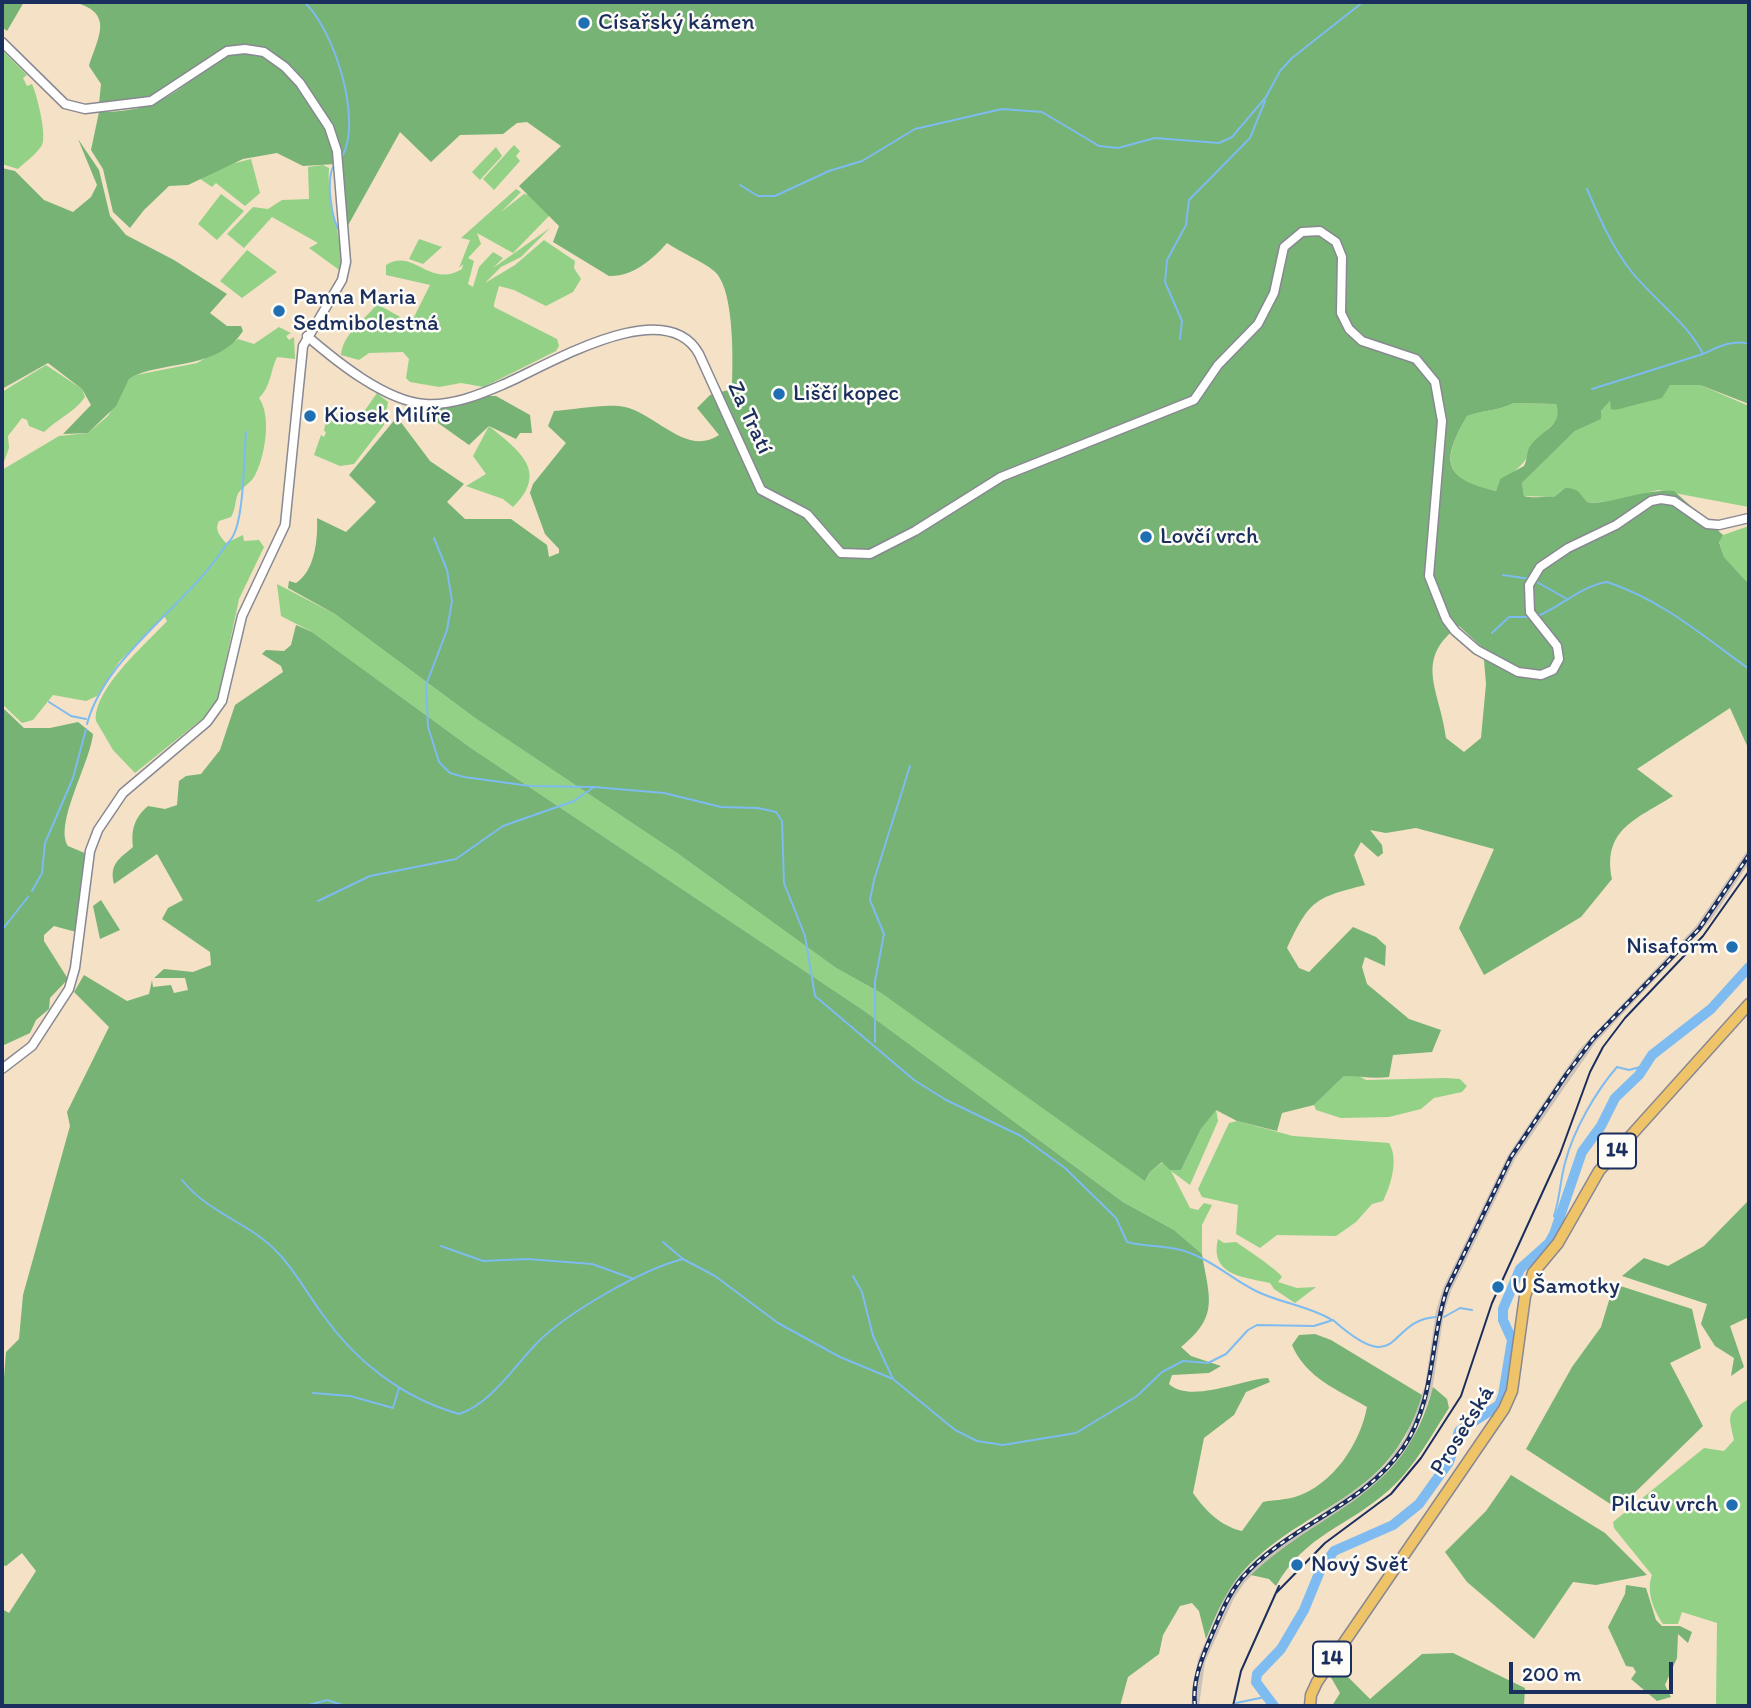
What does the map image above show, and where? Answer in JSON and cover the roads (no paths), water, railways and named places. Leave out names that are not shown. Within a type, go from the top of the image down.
[{"type":"main road","name":"Prosečská","points":[[1310,1706],[1311,1695],[1317,1682],[1510,1398],[1525,1296],[1533,1273],[1559,1243],[1600,1171],[1749,1004]]},
{"type":"street","points":[[2,42],[65,104],[85,109],[146,103],[173,88],[226,51],[234,49],[264,52],[285,67],[329,127],[337,151],[345,270],[340,286],[307,336],[300,360],[295,453],[285,525],[242,616],[218,710],[123,793],[98,830],[90,851],[75,968],[69,989],[32,1046],[2,1069]]},
{"type":"street","name":"Za Tratí","points":[[307,336],[359,377],[424,404],[470,397],[606,338],[674,332],[690,340],[699,354],[729,425],[766,495],[807,514],[841,554],[870,554],[915,531],[1001,477],[1185,405],[1198,397],[1218,365],[1258,324],[1274,293],[1284,247],[1295,236],[1313,230],[1326,233],[1340,249],[1343,273],[1341,313],[1353,334],[1362,341],[1410,355],[1433,376],[1442,421],[1429,576],[1446,619],[1476,650],[1518,671],[1541,675],[1553,670],[1559,659],[1557,646],[1530,612],[1529,585],[1540,567],[1568,548],[1616,525],[1651,501],[1674,501],[1707,524],[1719,525],[1749,518]]},
{"type":"waterway","points":[[304,2],[326,32],[342,76],[349,121],[348,141],[342,157]]},
{"type":"waterway","points":[[740,185],[758,196],[775,196],[829,171],[862,161],[915,129],[1002,109],[1042,112],[1099,146],[1118,148],[1155,138],[1219,143],[1232,137],[1266,97],[1280,71],[1292,58],[1363,2]]},
{"type":"waterway","points":[[1180,339],[1182,321],[1165,282],[1167,260],[1186,225],[1189,200],[1250,138],[1265,101]]},
{"type":"waterway","points":[[335,163],[330,178],[330,199],[334,219],[341,234]]},
{"type":"waterway","points":[[1587,189],[1606,232],[1624,262],[1688,331],[1703,354],[1731,343],[1749,344]]},
{"type":"waterway","points":[[1592,389],[1703,354]]},
{"type":"waterway","points":[[87,724],[96,700],[127,655],[187,593],[233,536],[242,499],[246,432]]},
{"type":"waterway","points":[[434,538],[447,570],[452,601],[447,630],[426,685],[428,727],[439,762],[450,773],[464,777],[530,786],[594,787]]},
{"type":"waterway","points":[[1503,575],[1530,579]]},
{"type":"waterway","points":[[1535,581],[1567,599]]},
{"type":"waterway","points":[[1538,616],[1580,592],[1607,582],[1664,609],[1749,669]]},
{"type":"waterway","points":[[1492,633],[1509,617],[1530,617]]},
{"type":"waterway","points":[[49,702],[71,716],[86,719]]},
{"type":"waterway","points":[[32,891],[42,873],[45,843],[73,778],[86,729]]},
{"type":"waterway","points":[[875,1042],[875,981],[884,934],[870,900],[910,766]]},
{"type":"waterway","points":[[318,901],[370,876],[456,859],[503,826],[574,801],[594,787],[664,793],[721,807],[758,808],[776,812],[782,821],[784,883],[805,936],[815,996],[914,1080],[946,1100],[1021,1136],[1065,1168],[1116,1218],[1127,1242],[1174,1248],[1190,1253],[1256,1291],[1332,1320]]},
{"type":"waterway","points":[[2,930],[28,897]]},
{"type":"waterway","points":[[1274,1706],[1256,1682],[1257,1674],[1281,1649],[1304,1610],[1320,1571],[1334,1551],[1393,1525],[1419,1504],[1449,1462],[1459,1431],[1499,1405],[1512,1340],[1503,1320],[1503,1309],[1520,1269],[1549,1243],[1554,1234],[1582,1152],[1601,1126],[1615,1098],[1639,1075],[1652,1055],[1711,1009],[1749,967]]},
{"type":"waterway","points":[[1559,1221],[1554,1216],[1565,1163],[1586,1112],[1617,1067],[1629,1070],[1644,1066]]},
{"type":"waterway","points":[[182,1180],[205,1202],[268,1243],[291,1268],[336,1332],[366,1363],[400,1388],[459,1414],[471,1409],[492,1393],[538,1342],[568,1318],[627,1282],[683,1259],[715,1276],[778,1323],[840,1357],[893,1379],[955,1430],[977,1441],[1003,1445],[1076,1433],[1137,1396],[1162,1372],[1183,1361],[1208,1363],[1226,1354],[1248,1330],[1257,1325],[1314,1326],[1333,1320],[1355,1338],[1371,1346],[1383,1347],[1420,1320],[1436,1317]]},
{"type":"waterway","points":[[663,1242],[683,1259]]},
{"type":"waterway","points":[[441,1246],[483,1261],[527,1259],[592,1264],[634,1279]]},
{"type":"waterway","points":[[853,1276],[862,1292],[873,1336],[893,1379]]},
{"type":"waterway","points":[[1444,1317],[1460,1308],[1472,1310]]},
{"type":"waterway","points":[[313,1393],[350,1396],[393,1408],[399,1388]]},
{"type":"waterway","points":[[1236,1703],[1265,1697]]},
{"type":"waterway","points":[[305,1706],[327,1700],[345,1706]]},
{"type":"tram line","points":[[1276,1593],[1325,1543],[1391,1494],[1421,1458],[1461,1396],[1492,1303],[1560,1154],[1590,1072],[1603,1047],[1625,1018],[1703,936],[1749,871]]},
{"type":"tram line","points":[[1233,1706],[1241,1671],[1279,1586]]},
{"type":"railway","points":[[1195,1706],[1196,1680],[1203,1655],[1224,1607],[1242,1578],[1281,1544],[1367,1486],[1403,1448],[1414,1430],[1427,1391],[1437,1329],[1447,1289],[1511,1157],[1593,1039],[1699,929],[1749,855]]},
{"type":"place","name":"Císařský kámen","points":[[584,23]]},
{"type":"place","name":"Panna Maria Sedmibolestná","points":[[279,311]]},
{"type":"place","name":"Liščí kopec","points":[[779,394]]},
{"type":"place","name":"Kiosek Milíře","points":[[310,416]]},
{"type":"place","name":"Lovčí vrch","points":[[1146,537]]},
{"type":"place","name":"Nisaform","points":[[1732,947]]},
{"type":"place","name":"U Šamotky","points":[[1498,1287]]},
{"type":"place","name":"Pilcův vrch","points":[[1732,1505]]},
{"type":"place","name":"Nový Svět","points":[[1297,1565]]}]
